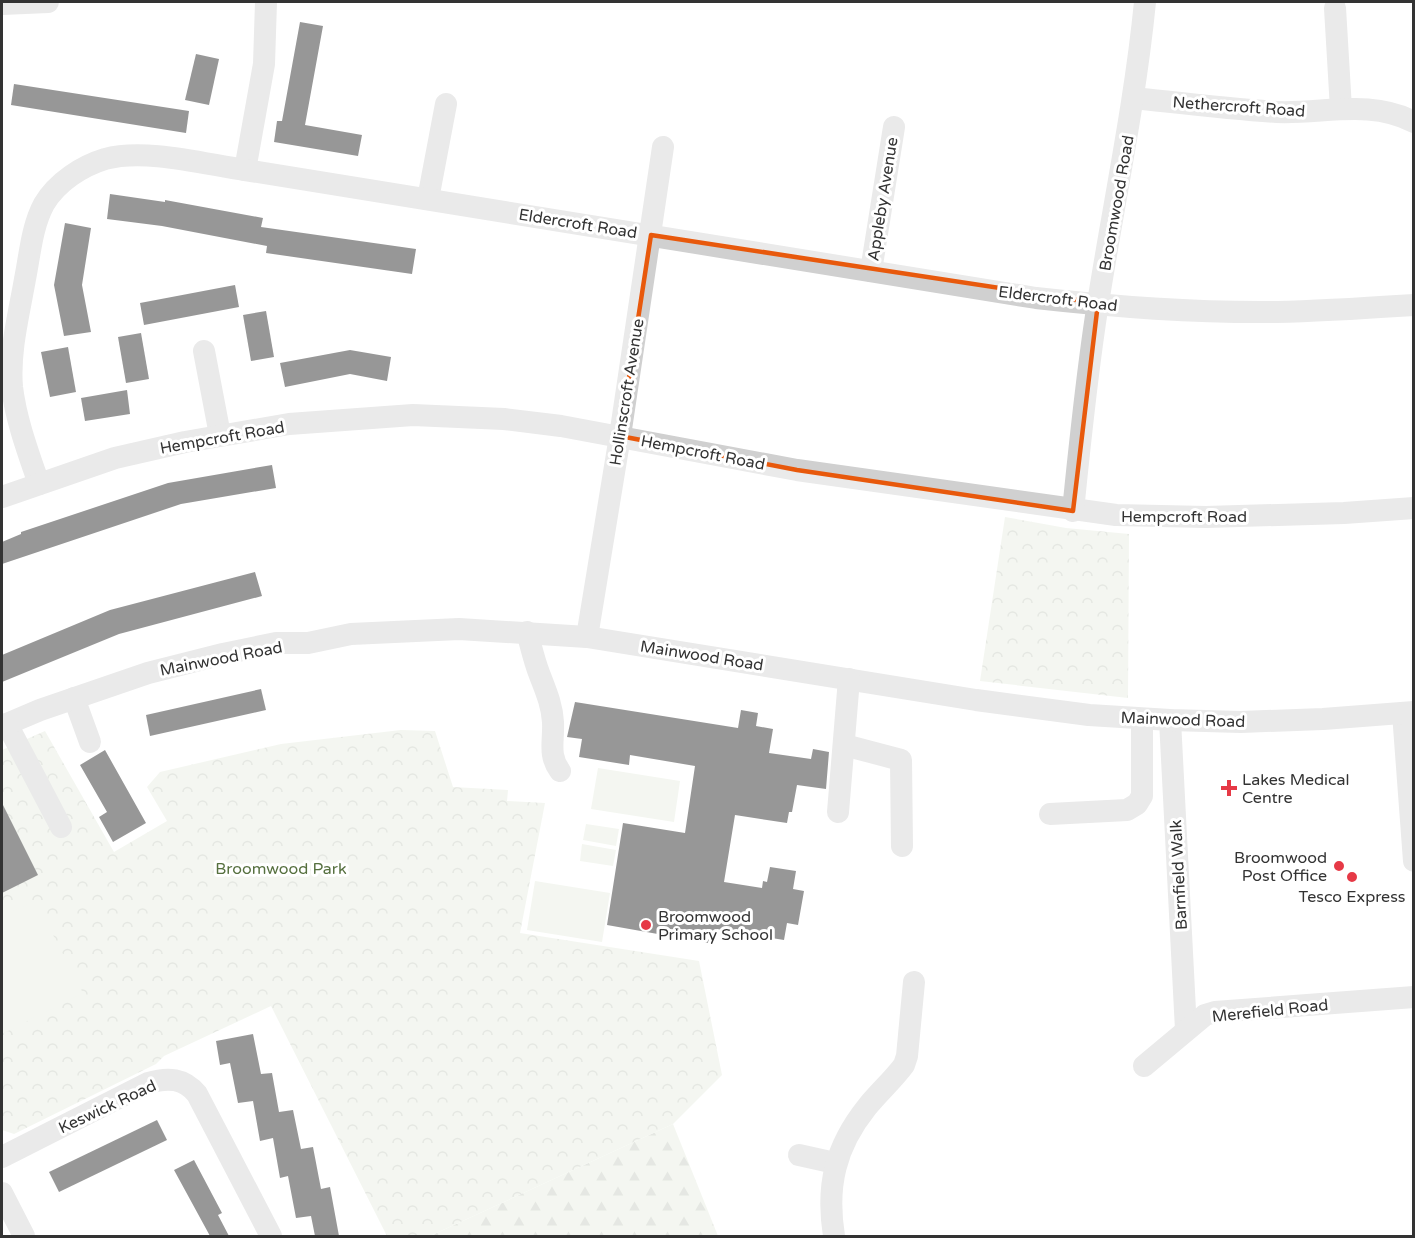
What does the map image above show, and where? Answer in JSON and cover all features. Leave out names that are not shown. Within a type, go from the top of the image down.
[{"type":"street","points":[[2,4],[48,2]]},
{"type":"street","points":[[245,170],[264,64],[267,27],[266,2]]},
{"type":"street","name":"Broomwood Road","points":[[1073,511],[1084,400],[1098,303],[1134,98],[1145,2]]},
{"type":"street","points":[[1335,5],[1341,109]]},
{"type":"street","name":"Nethercroft Road","points":[[1134,98],[1277,112],[1374,109],[1413,122]]},
{"type":"street","points":[[428,199],[447,100]]},
{"type":"street","name":"Appleby Avenue","points":[[871,271],[896,124]]},
{"type":"street","name":"Hollinscroft Avenue","points":[[587,637],[664,143]]},
{"type":"street","name":"Eldercroft Road","points":[[39,484],[17,413],[12,387],[13,343],[38,217],[45,202],[58,187],[77,172],[102,160],[124,155],[144,155],[245,170],[1036,298],[1181,310],[1275,312],[1413,305]]},
{"type":"street","points":[[204,348],[220,435]]},
{"type":"street","name":"Hempcroft Road","points":[[2,497],[115,458],[220,435],[318,421],[413,415],[504,419],[620,436],[797,471],[1073,511],[1116,515],[1206,518],[1413,508]]},
{"type":"street","name":"Mainwood Road","points":[[4,725],[148,673],[223,654],[276,644],[308,643],[351,634],[459,629],[587,637],[976,700],[1089,715],[1170,720],[1289,721],[1408,712]]},
{"type":"street","points":[[527,632],[552,710],[551,749],[555,764],[560,771]]},
{"type":"street","points":[[838,812],[849,679]]},
{"type":"street","points":[[74,698],[90,742]]},
{"type":"street","points":[[1408,712],[1413,861]]},
{"type":"street","points":[[1050,814],[1127,810],[1137,804],[1142,796],[1142,719]]},
{"type":"street","name":"Barnfield Walk","points":[[1170,720],[1186,1030]]},
{"type":"street","points":[[4,725],[61,826]]},
{"type":"street","points":[[844,745],[901,759],[902,846]]},
{"type":"street","points":[[834,1236],[831,1197],[835,1163],[852,1128],[904,1065],[920,1022],[914,982]]},
{"type":"street","name":"Merefield Road","points":[[1144,1066],[1205,1015],[1215,1012],[1413,998]]},
{"type":"street","name":"Keswick Road","points":[[2,1157],[148,1083],[168,1079],[183,1081],[190,1085],[197,1094],[271,1236]]},
{"type":"street","points":[[799,1155],[835,1163]]},
{"type":"street","points":[[2,1193],[24,1236]]},
{"type":"highlighted area","points":[[651,235],[1098,303],[1073,511],[797,470],[620,436]]},
{"type":"green space","points":[[1005,517],[1066,528],[1129,534],[1128,698],[980,681]]},
{"type":"green space","name":"Broomwood Park","points":[[401,730],[435,731],[453,787],[508,790],[507,801],[545,803],[520,933],[699,961],[722,1075],[673,1124],[430,1236],[387,1236],[271,1006],[164,1056],[156,1064],[14,1134],[2,1130],[2,750],[45,731],[114,852],[167,821],[147,787],[160,772],[281,744]]},
{"type":"green space","points":[[598,768],[680,781],[674,822],[591,809]]},
{"type":"green space","points":[[586,824],[619,829],[616,846],[583,840]]},
{"type":"green space","points":[[582,844],[616,850],[613,866],[580,861]]},
{"type":"green space","points":[[535,881],[610,893],[602,942],[527,930]]},
{"type":"green space","points":[[35,900],[83,993],[2,1034],[2,917]]},
{"type":"green space","points":[[673,1124],[718,1236],[430,1236]]},
{"type":"building","points":[[300,22],[323,26],[305,125],[362,135],[358,156],[274,142],[277,121],[282,121]]},
{"type":"building","points":[[196,54],[219,59],[209,105],[185,100]]},
{"type":"building","points":[[14,84],[189,111],[186,133],[11,105]]},
{"type":"building","points":[[110,194],[165,202],[165,200],[263,218],[261,227],[416,249],[412,274],[266,253],[267,246],[162,226],[107,219]]},
{"type":"building","points":[[65,223],[91,228],[82,285],[91,332],[64,336],[54,285]]},
{"type":"building","points":[[235,285],[239,307],[144,325],[140,303]]},
{"type":"building","points":[[266,311],[274,357],[251,361],[243,315]]},
{"type":"building","points":[[141,333],[149,379],[126,383],[118,337]]},
{"type":"building","points":[[68,347],[76,392],[50,397],[41,352]]},
{"type":"building","points":[[350,350],[391,357],[387,381],[350,374],[285,387],[280,363]]},
{"type":"building","points":[[127,390],[130,414],[85,421],[81,398]]},
{"type":"building","points":[[272,465],[276,488],[181,504],[2,564],[2,542],[21,532],[168,483]]},
{"type":"building","points":[[255,572],[262,596],[119,634],[2,682],[2,655],[110,610]]},
{"type":"building","points":[[261,689],[266,710],[150,736],[146,715]]},
{"type":"building","points":[[575,702],[738,728],[741,710],[758,713],[756,726],[773,729],[769,753],[811,759],[813,749],[829,752],[826,789],[797,785],[792,812],[789,812],[787,823],[735,815],[724,882],[762,888],[763,881],[767,882],[770,867],[796,871],[793,889],[804,891],[798,925],[787,923],[784,940],[717,929],[714,944],[607,925],[623,823],[685,833],[695,766],[630,755],[629,765],[579,757],[582,739],[567,737]]},
{"type":"building","points":[[105,750],[146,823],[113,842],[99,817],[107,812],[80,765]]},
{"type":"building","points":[[2,803],[38,875],[2,893]]},
{"type":"building","points":[[253,1034],[261,1074],[272,1073],[279,1112],[293,1110],[301,1149],[313,1147],[321,1189],[330,1187],[339,1236],[315,1236],[311,1216],[296,1218],[288,1176],[280,1178],[273,1138],[260,1141],[253,1101],[238,1103],[230,1063],[220,1065],[216,1041]]},
{"type":"building","points":[[157,1120],[167,1140],[59,1192],[49,1172]]},
{"type":"building","points":[[194,1160],[222,1213],[218,1215],[229,1236],[210,1236],[174,1170]]},
{"type":"place","name":"Lakes Medical Centre","points":[[1229,788]]},
{"type":"place","name":"Broomwood Post Office","points":[[1339,866]]},
{"type":"place","name":"Tesco Express","points":[[1352,877]]},
{"type":"place","name":"Broomwood Primary School","points":[[646,925]]}]
